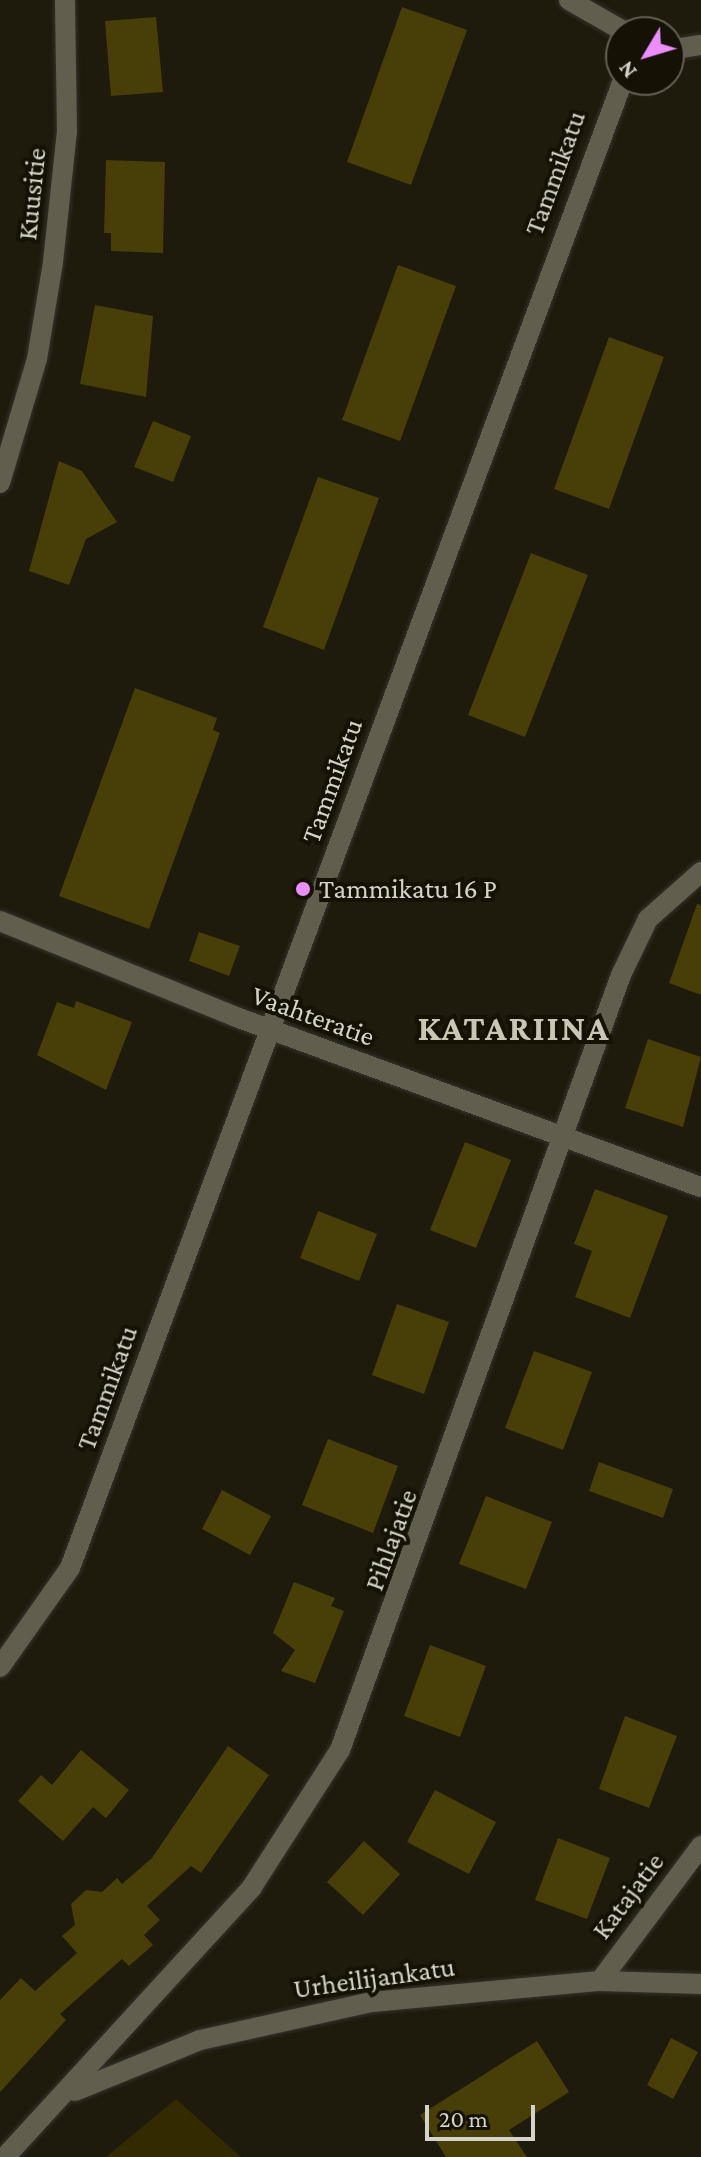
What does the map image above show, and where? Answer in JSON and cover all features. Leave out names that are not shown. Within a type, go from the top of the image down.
[{"type":"street","name":"Kuusitie","points":[[0,483],[37,359],[53,262],[67,131],[65,0]]},
{"type":"street","points":[[569,0],[605,21]]},
{"type":"street","name":"Tammikatu","points":[[0,1667],[70,1568],[617,96]]},
{"type":"street","name":"Pihlajatie","points":[[5,2157],[67,2094],[252,1887],[340,1750],[567,1136],[621,975],[648,919],[701,872]]},
{"type":"street","name":"Vaahteratie","points":[[0,921],[270,1030],[701,1187]]},
{"type":"street","name":"Katajatie","points":[[600,1981],[701,1846]]},
{"type":"street","name":"Urheilijankatu","points":[[67,2094],[262,2022],[372,2002],[600,1981],[701,1984]]},
{"type":"shaded area","points":[[176,2099],[241,2157],[106,2157]]},
{"type":"building","points":[[402,7],[467,30],[411,185],[347,162]]},
{"type":"building","points":[[156,17],[163,92],[111,96],[105,21]]},
{"type":"building","points":[[106,160],[165,162],[163,253],[111,251],[111,233],[104,233]]},
{"type":"building","points":[[398,265],[456,286],[400,441],[342,420]]},
{"type":"building","points":[[95,305],[153,316],[146,397],[80,384]]},
{"type":"building","points":[[609,337],[664,357],[609,509],[554,489]]},
{"type":"building","points":[[153,421],[191,436],[173,482],[134,467]]},
{"type":"building","points":[[59,461],[82,471],[117,522],[86,539],[69,585],[29,571]]},
{"type":"building","points":[[318,477],[379,498],[324,650],[263,627]]},
{"type":"building","points":[[531,553],[588,575],[525,737],[468,715]]},
{"type":"building","points":[[135,688],[217,718],[213,730],[220,733],[149,929],[59,896]]},
{"type":"building","points":[[697,904],[701,905],[701,995],[669,983]]},
{"type":"building","points":[[199,932],[240,946],[229,976],[189,961]]},
{"type":"building","points":[[76,1001],[132,1022],[106,1090],[37,1055],[57,1002],[74,1008]]},
{"type":"building","points":[[648,1039],[701,1057],[683,1127],[625,1108]]},
{"type":"building","points":[[465,1142],[511,1160],[476,1248],[430,1230]]},
{"type":"building","points":[[595,1189],[668,1216],[630,1318],[575,1297],[592,1251],[574,1244]]},
{"type":"building","points":[[318,1211],[377,1234],[359,1281],[300,1258]]},
{"type":"building","points":[[397,1304],[449,1322],[424,1394],[372,1375]]},
{"type":"building","points":[[534,1351],[592,1372],[563,1450],[505,1428]]},
{"type":"building","points":[[328,1439],[398,1466],[373,1533],[302,1505]]},
{"type":"building","points":[[599,1462],[673,1489],[663,1518],[589,1491]]},
{"type":"building","points":[[222,1490],[271,1516],[250,1555],[202,1529]]},
{"type":"building","points":[[486,1496],[552,1522],[526,1589],[459,1564]]},
{"type":"building","points":[[294,1582],[335,1598],[331,1606],[344,1611],[315,1683],[281,1671],[295,1650],[273,1633]]},
{"type":"building","points":[[430,1645],[486,1666],[460,1737],[404,1716]]},
{"type":"building","points":[[625,1716],[677,1736],[649,1808],[599,1789]]},
{"type":"building","points":[[228,1746],[269,1775],[201,1873],[191,1866],[147,1906],[160,1920],[144,1935],[153,1945],[129,1966],[122,1959],[60,2014],[66,2020],[0,2092],[0,2000],[21,1978],[35,1991],[77,1953],[62,1936],[75,1925],[71,1904],[86,1890],[102,1892],[117,1878],[122,1884],[152,1858]]},
{"type":"building","points":[[81,1750],[129,1790],[106,1818],[93,1807],[63,1841],[18,1801],[41,1775],[52,1785]]},
{"type":"building","points":[[435,1790],[496,1822],[469,1874],[407,1842]]},
{"type":"building","points":[[558,1838],[610,1858],[587,1919],[535,1900]]},
{"type":"building","points":[[364,1841],[400,1874],[363,1915],[327,1882]]},
{"type":"building","points":[[671,2038],[698,2052],[673,2099],[647,2085]]},
{"type":"building","points":[[537,2041],[569,2092],[509,2130],[527,2157],[446,2157],[420,2115]]},
{"type":"place","name":"Tammikatu 16 P","points":[[303,889]]},
{"type":"district","name":"KATARIINA","points":[[514,1029]]}]
